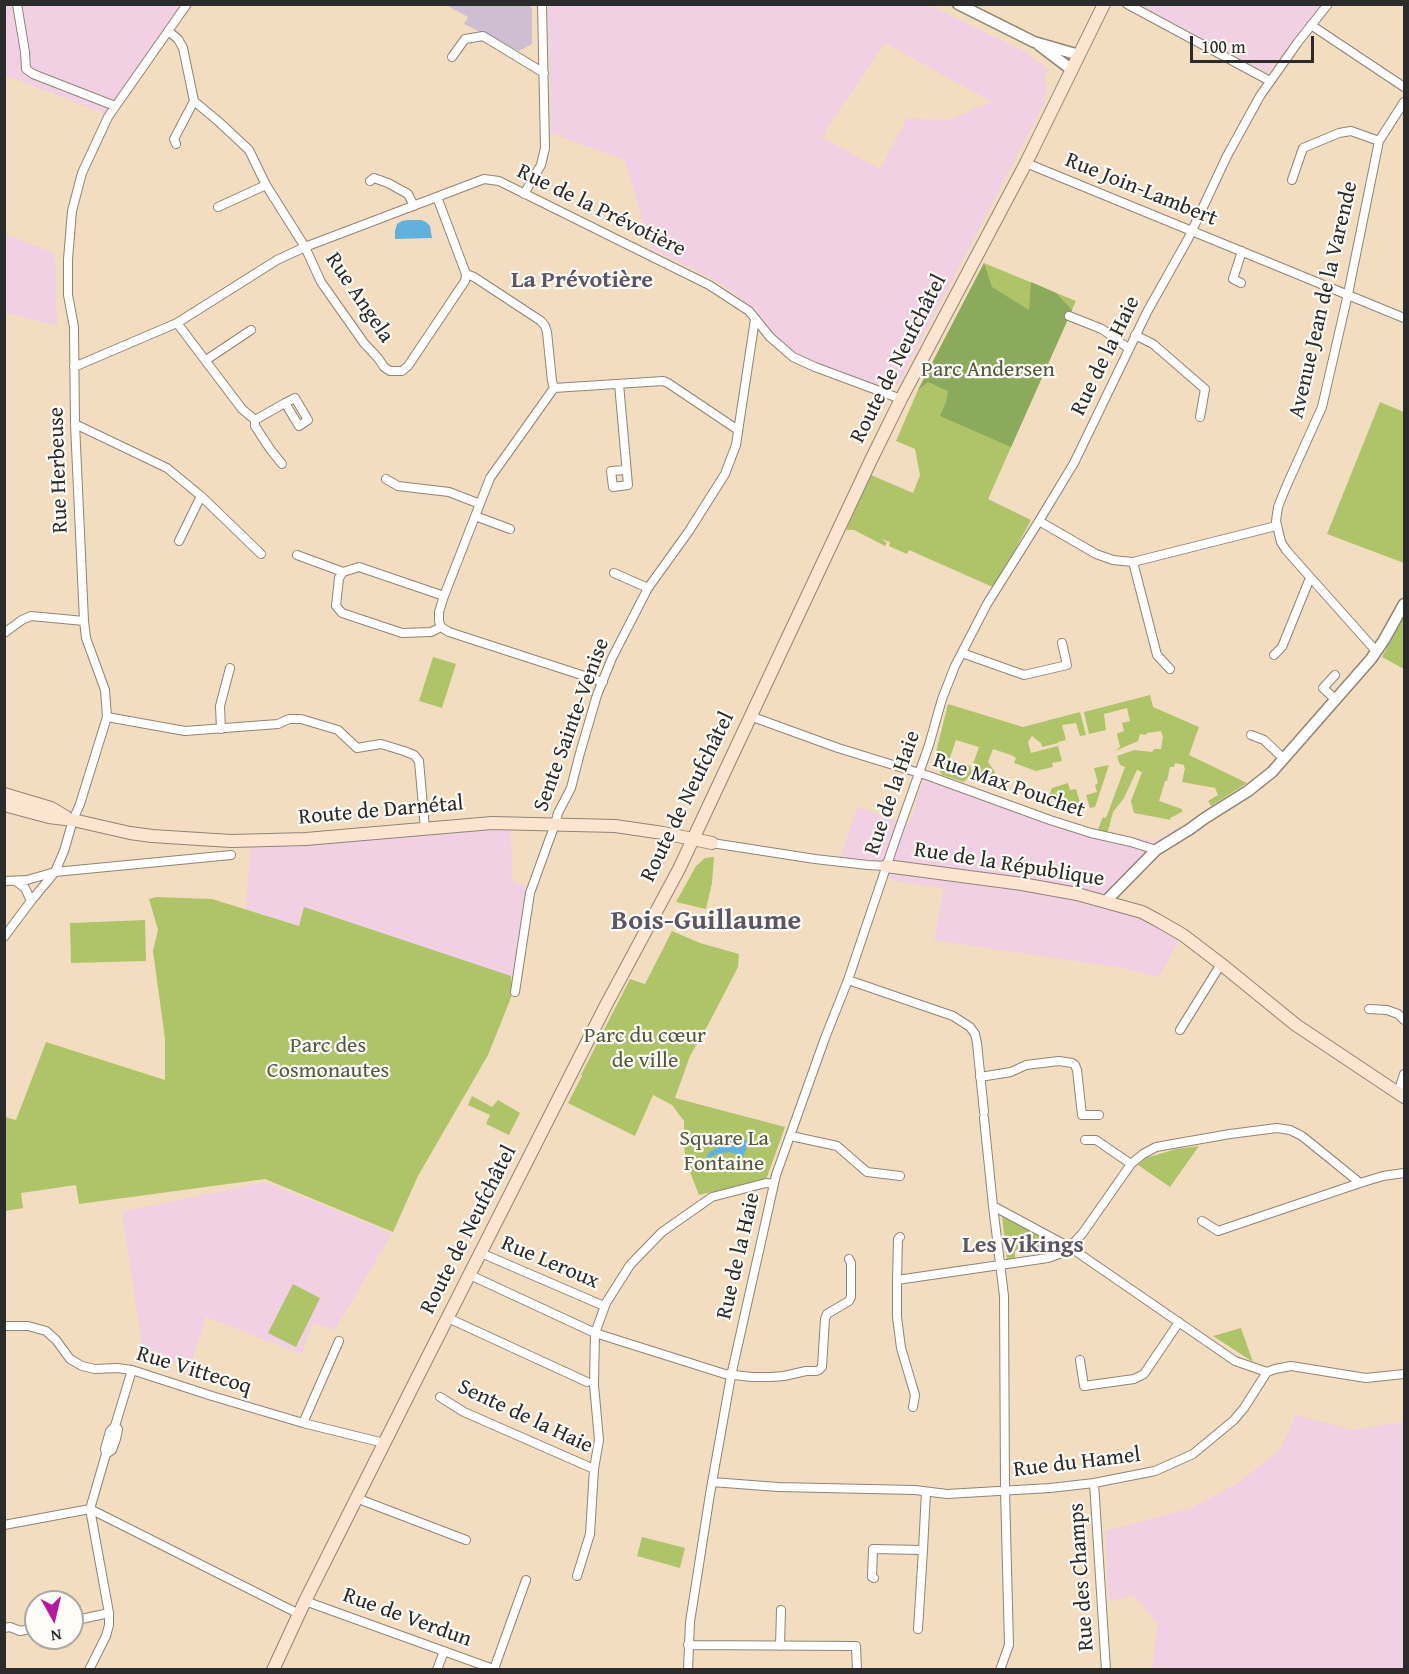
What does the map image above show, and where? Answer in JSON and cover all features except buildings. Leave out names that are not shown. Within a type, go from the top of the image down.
[{"type":"main road","name":"Route de Neufchâtel","points":[[273,1670],[356,1498],[605,1007],[679,869],[901,399],[1026,163],[1104,4]]},
{"type":"main road","name":"Route de Darnétal","points":[[4,794],[51,808],[73,820]]},
{"type":"main road","name":"Route de Darnétal","points":[[4,805],[49,817],[152,836],[231,841],[271,841],[492,823],[615,826],[693,839]]},
{"type":"main road","name":"Rue de la République","points":[[693,839],[712,843]]},
{"type":"main road","name":"Rue de la République","points":[[886,866],[1019,883],[1077,894],[1136,910],[1183,935],[1296,1025],[1401,1095]]},
{"type":"street","points":[[17,4],[26,69],[33,74],[115,106]]},
{"type":"street","name":"Rue Herbeuse","points":[[4,937],[55,872],[80,804],[107,717],[105,690],[86,638],[84,621],[75,424],[74,327],[68,296],[72,211],[82,173],[108,117],[187,4]]},
{"type":"street","points":[[524,194],[541,165],[545,148],[543,4]]},
{"type":"street","points":[[958,4],[1034,42],[1079,55]]},
{"type":"street","points":[[1126,4],[1270,81]]},
{"type":"street","name":"Rue de la Haie","points":[[688,1670],[690,1622],[712,1482],[731,1376],[774,1184],[848,980],[919,774],[942,699],[987,604],[1074,461],[1128,348],[1192,231],[1227,156],[1260,96],[1328,4]]},
{"type":"street","points":[[1311,25],[1404,87]]},
{"type":"street","points":[[168,31],[178,39],[183,48],[194,101],[249,150],[266,185],[305,247]]},
{"type":"street","points":[[452,57],[465,39],[483,36],[544,72]]},
{"type":"street","points":[[1034,42],[1072,69]]},
{"type":"street","points":[[176,144],[174,139],[194,101]]},
{"type":"street","name":"Avenue Jean de la Varende","points":[[1276,526],[1278,507],[1322,407],[1379,141],[1404,102]]},
{"type":"street","points":[[1292,180],[1303,148],[1339,133],[1351,131],[1379,141]]},
{"type":"street","name":"Rue Join-Lambert","points":[[1026,163],[1404,318]]},
{"type":"street","points":[[370,181],[374,178],[388,183],[408,195],[414,206]]},
{"type":"street","name":"Rue de la Prévotière","points":[[74,367],[177,323],[277,260],[305,247],[484,179],[499,181],[709,285],[748,311],[770,338],[793,357],[901,399]]},
{"type":"street","points":[[218,207],[266,185]]},
{"type":"street","points":[[437,197],[466,274],[541,321],[545,326],[554,388]]},
{"type":"street","name":"Rue Angela","points":[[305,247],[321,282],[364,343],[390,371],[402,371],[408,366],[465,281],[466,274]]},
{"type":"street","points":[[1241,283],[1233,279],[1242,251]]},
{"type":"street","points":[[1069,316],[1102,329],[1128,348]]},
{"type":"street","name":"Sente Sainte-Venise","points":[[515,992],[530,893],[560,809],[571,788],[597,695],[648,588],[689,531],[725,474],[738,430],[755,319]]},
{"type":"street","points":[[177,323],[243,409],[255,420],[255,426],[282,464]]},
{"type":"street","points":[[206,360],[251,330]]},
{"type":"street","points":[[1135,335],[1153,344],[1205,389],[1200,417]]},
{"type":"street","points":[[554,388],[663,381],[738,430]]},
{"type":"street","points":[[619,384],[626,470]]},
{"type":"street","points":[[554,388],[490,478],[444,596],[439,621],[441,627],[449,632],[603,682]]},
{"type":"street","points":[[255,420],[285,403]]},
{"type":"street","points":[[75,424],[167,468],[201,496],[261,554]]},
{"type":"street","points":[[386,479],[398,486],[449,492],[480,504]]},
{"type":"street","points":[[179,542],[201,496]]},
{"type":"street","points":[[475,516],[510,529]]},
{"type":"street","points":[[1039,521],[1096,554],[1113,560],[1132,562],[1276,526],[1286,550],[1376,651]]},
{"type":"street","points":[[297,555],[343,572],[359,567],[444,596]]},
{"type":"street","points":[[1132,562],[1157,655],[1170,669]]},
{"type":"street","points":[[343,572],[339,578],[336,606],[342,613],[402,633],[431,632],[441,627]]},
{"type":"street","points":[[614,573],[648,588]]},
{"type":"street","points":[[1274,655],[1282,647],[1310,579]]},
{"type":"street","points":[[1106,901],[1156,850],[1248,791],[1272,772],[1360,672],[1376,651],[1404,604]]},
{"type":"street","points":[[4,633],[32,616],[84,621]]},
{"type":"street","points":[[962,653],[1024,675],[1067,665],[1062,643]]},
{"type":"street","points":[[221,729],[220,706],[230,668]]},
{"type":"street","points":[[1335,675],[1323,688],[1335,699]]},
{"type":"street","name":"Rue Max Pouchet","points":[[750,716],[1050,820],[1156,850]]},
{"type":"street","points":[[107,717],[185,731],[278,724],[289,719],[301,719],[338,730],[357,748],[381,744],[414,755],[419,761],[425,829]]},
{"type":"street","points":[[1251,735],[1264,740],[1284,759]]},
{"type":"street","name":"Rue de la République","points":[[712,843],[815,859],[886,866]]},
{"type":"street","points":[[4,881],[17,882],[55,872],[231,855]]},
{"type":"street","points":[[17,882],[25,888],[31,901]]},
{"type":"street","points":[[1179,1030],[1221,964]]},
{"type":"street","points":[[848,980],[953,1016],[970,1027],[977,1043],[1004,1296],[1009,1645],[1000,1670]]},
{"type":"street","points":[[1369,1009],[1387,1010],[1398,1014],[1404,1020]]},
{"type":"street","points":[[980,1077],[1000,1074],[1026,1065],[1059,1061],[1072,1063],[1077,1070],[1082,1115],[1099,1115]]},
{"type":"street","points":[[1401,1095],[1404,1074]]},
{"type":"street","points":[[897,1280],[1057,1256],[1071,1248],[1131,1164],[1143,1154],[1164,1145],[1277,1128],[1290,1130],[1302,1136],[1360,1183]]},
{"type":"street","points":[[791,1136],[837,1146],[867,1172],[900,1176]]},
{"type":"street","points":[[1085,1140],[1096,1140],[1131,1164]]},
{"type":"street","points":[[1202,1221],[1218,1232],[1360,1183],[1404,1173]]},
{"type":"street","points":[[577,1576],[590,1534],[594,1469],[599,1440],[594,1385],[594,1333],[604,1306],[630,1265],[662,1232],[712,1197],[766,1183],[774,1184]]},
{"type":"street","points":[[993,1206],[1071,1248],[1235,1361],[1267,1372],[1291,1366],[1366,1378],[1404,1374]]},
{"type":"street","points":[[900,1237],[898,1239],[897,1317],[902,1348],[915,1395],[913,1407]]},
{"type":"street","name":"Rue Leroux","points":[[481,1253],[604,1306]]},
{"type":"street","points":[[470,1275],[594,1333],[731,1376],[778,1377],[819,1370],[822,1367],[827,1314],[849,1301],[851,1297],[849,1259]]},
{"type":"street","points":[[448,1318],[587,1382]]},
{"type":"street","points":[[1080,1360],[1084,1386],[1134,1379],[1144,1374],[1179,1322]]},
{"type":"street","name":"Rue Vittecoq","points":[[4,1326],[28,1326],[46,1331],[70,1359],[82,1366],[95,1369],[132,1370],[303,1423],[384,1443]]},
{"type":"street","points":[[303,1423],[339,1341]]},
{"type":"street","points":[[89,1670],[106,1636],[109,1613],[90,1509],[106,1454],[105,1449],[110,1431],[115,1426],[132,1370]]},
{"type":"street","name":"Rue du Hamel","points":[[712,1482],[957,1494],[1094,1483],[1155,1471],[1192,1454],[1234,1420],[1267,1372]]},
{"type":"street","name":"Sente de la Haie","points":[[440,1397],[464,1412],[594,1469]]},
{"type":"street","name":"Rue des Champs","points":[[1094,1483],[1106,1670]]},
{"type":"street","points":[[918,1629],[926,1492]]},
{"type":"street","points":[[356,1498],[466,1540]]},
{"type":"street","points":[[4,1525],[90,1509],[299,1614]]},
{"type":"street","points":[[874,1578],[872,1577],[873,1549],[923,1550]]},
{"type":"street","points":[[495,1669],[526,1580]]},
{"type":"street","name":"Rue de Verdun","points":[[305,1601],[495,1669]]},
{"type":"street","points":[[780,1646],[781,1610]]},
{"type":"street","points":[[84,1618],[109,1613]]},
{"type":"street","points":[[4,1628],[24,1630]]},
{"type":"street","points":[[688,1645],[856,1646],[857,1670]]},
{"type":"street","points":[[437,1670],[444,1650]]},
{"type":"shaded area","points":[[4,5],[184,5],[106,114],[5,75]]},
{"type":"shaded area","points":[[446,5],[529,5],[532,8],[532,44],[519,51],[464,24],[468,17]]},
{"type":"shaded area","points":[[548,5],[929,5],[1026,52],[1049,70],[1044,76],[1047,86],[1045,102],[899,383],[887,389],[813,362],[795,353],[771,333],[762,319],[726,287],[650,248],[625,160],[551,133]],"holes":[[[885,43],[992,102],[949,120],[907,118],[880,169],[823,138],[827,128]]]},
{"type":"shaded area","points":[[1135,5],[1321,5],[1268,73]]},
{"type":"shaded area","points":[[5,234],[55,253],[57,326],[5,312]]},
{"type":"shaded area","points":[[924,778],[1091,835],[1111,833],[1156,841],[1177,828],[1182,835],[1157,851],[1105,901],[1182,935],[1159,977],[1122,968],[934,940],[944,888],[893,881],[885,872],[839,862],[857,807],[909,824]]},
{"type":"shaded area","points":[[511,823],[512,880],[529,888],[515,978],[305,907],[299,926],[246,909],[251,844]]},
{"type":"shaded area","points":[[265,1182],[392,1233],[335,1330],[313,1323],[302,1354],[206,1317],[190,1367],[143,1352],[122,1212]]},
{"type":"shaded area","points":[[1296,1415],[1352,1430],[1404,1422],[1404,1669],[1152,1668],[1158,1624],[1133,1595],[1109,1601],[1105,1531],[1192,1508],[1239,1482],[1280,1450]]},
{"type":"green space","points":[[984,263],[1076,301],[988,499],[1031,520],[995,588],[909,550],[907,554],[889,546],[890,542],[881,539],[887,543],[885,546],[854,530],[846,530],[871,475],[913,493],[920,475],[915,449],[896,441],[918,390]]},
{"type":"green space","name":"Parc Andersen","points":[[984,263],[992,287],[1029,310],[1031,282],[1056,293],[1072,310],[1011,447],[940,416],[948,391],[928,382],[918,390]]},
{"type":"green space","points":[[1380,402],[1404,412],[1404,563],[1327,534]]},
{"type":"green space","points":[[1404,617],[1404,669],[1382,657]]},
{"type":"green space","points":[[433,657],[456,664],[442,708],[419,701]]},
{"type":"green space","points":[[1150,695],[1153,707],[1199,727],[1189,755],[1247,783],[1211,806],[1208,801],[1218,795],[1215,788],[1182,782],[1184,765],[1175,763],[1174,767],[1170,767],[1159,801],[1182,809],[1182,812],[1170,818],[1171,820],[1134,813],[1131,801],[1142,772],[1137,770],[1124,798],[1113,812],[1108,831],[1099,831],[1125,767],[1120,765],[1117,756],[1134,750],[1152,752],[1154,749],[1161,749],[1163,737],[1161,731],[1146,735],[1140,734],[1138,741],[1115,751],[1120,747],[1117,734],[1124,731],[1122,723],[1130,721],[1127,708],[1104,714],[1106,730],[1089,734],[1084,712]]},
{"type":"green space","points":[[948,704],[1023,727],[1080,712],[1086,735],[1080,736],[1076,723],[1062,725],[1066,740],[1058,743],[1042,747],[1041,743],[1032,736],[1028,742],[1031,753],[1058,746],[1062,761],[1052,763],[1053,767],[1036,771],[1014,763],[1016,758],[993,749],[988,762],[995,772],[994,776],[976,772],[973,764],[979,747],[956,740],[946,769],[959,774],[963,764],[970,766],[972,773],[964,782],[942,775],[934,760]]},
{"type":"green space","points":[[1109,765],[1095,807],[1090,808],[1086,795],[1097,792],[1095,785],[1098,783],[1094,768]]},
{"type":"green space","points":[[1068,783],[1070,790],[1076,789],[1080,807],[1049,796],[1052,788]]},
{"type":"green space","points":[[714,857],[712,883],[706,909],[676,902],[696,866],[705,858]]},
{"type":"green space","name":"Parc des Cosmonautes","points":[[156,897],[212,899],[299,926],[304,907],[511,976],[512,995],[488,1055],[418,1176],[393,1232],[265,1179],[79,1204],[76,1185],[21,1193],[23,1208],[5,1211],[5,1117],[16,1120],[46,1042],[165,1080],[165,1039],[153,951],[158,930],[149,899]]},
{"type":"green space","points":[[145,920],[146,961],[71,963],[70,923]]},
{"type":"green space","name":"Parc du cœur de ville","points":[[672,931],[700,943],[739,954],[738,967],[690,1056],[675,1098],[785,1127],[764,1180],[699,1195],[688,1167],[684,1148],[684,1121],[672,1105],[653,1095],[635,1136],[568,1103],[630,979],[645,984]]},
{"type":"green space","points":[[472,1096],[492,1107],[498,1100],[520,1113],[509,1135],[486,1124],[490,1115],[468,1105]]},
{"type":"green space","points":[[1199,1146],[1170,1187],[1138,1165],[1146,1158],[1176,1149]]},
{"type":"green space","points":[[1002,1216],[1055,1243],[1057,1252],[1047,1253],[1046,1247],[1015,1251],[1015,1258],[1007,1260]]},
{"type":"green space","points":[[293,1284],[320,1298],[296,1347],[268,1333]]},
{"type":"green space","points":[[1241,1328],[1253,1362],[1213,1336]]},
{"type":"green space","points":[[642,1537],[685,1548],[680,1568],[637,1556]]},
{"type":"water","points":[[408,220],[426,222],[430,226],[432,238],[395,239],[397,224]]},
{"type":"water","points":[[732,1140],[746,1140],[747,1147],[743,1157],[739,1158],[737,1154],[729,1152],[706,1157],[716,1148]]},
{"type":"district","name":"La Prévotière","points":[[582,281]]},
{"type":"district","name":"Bois-Guillaume","points":[[706,922]]},
{"type":"district","name":"Les Vikings","points":[[1023,1246]]},
{"type":"park label","name":"Square La Fontaine","points":[[724,1152]]}]
